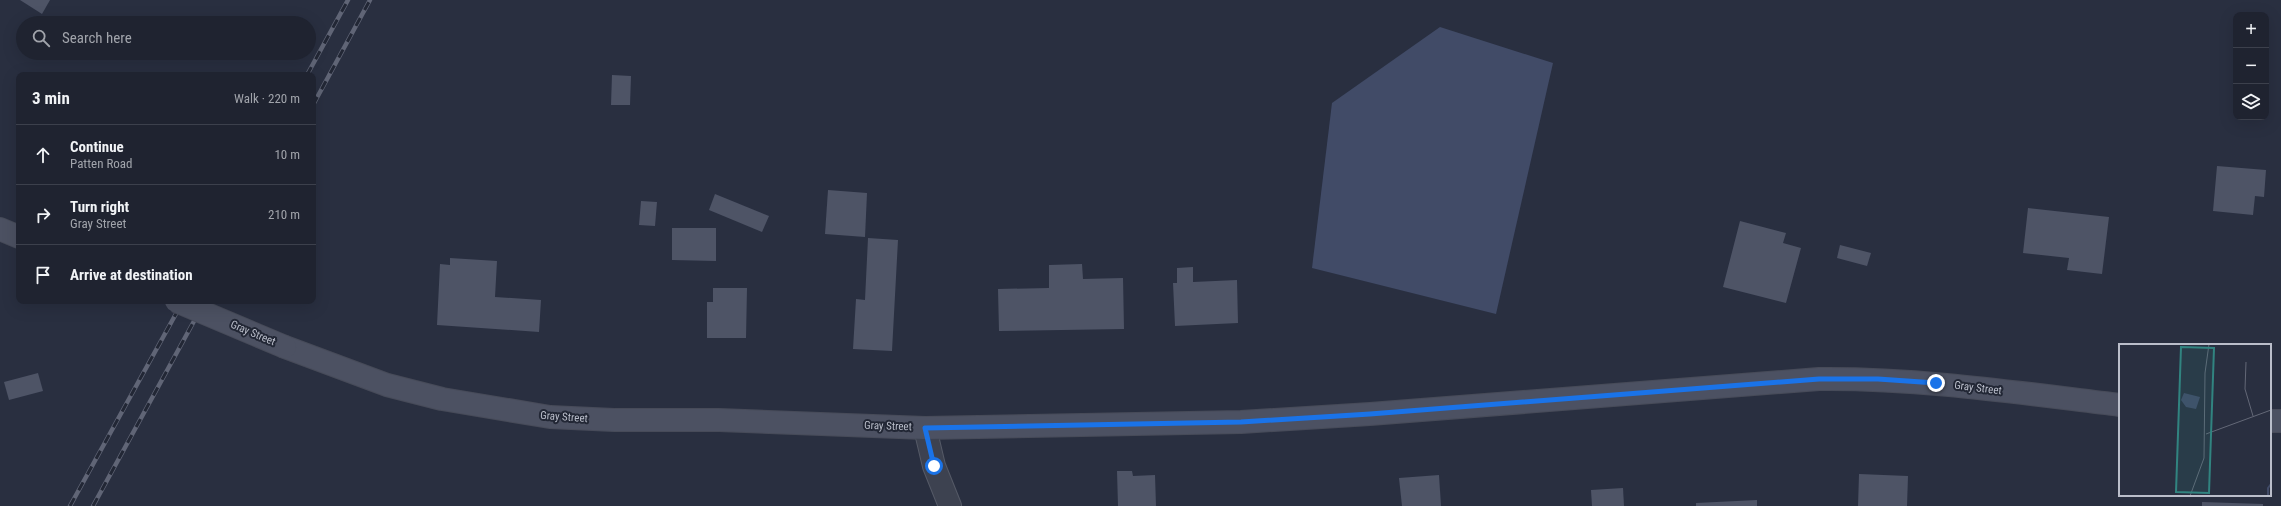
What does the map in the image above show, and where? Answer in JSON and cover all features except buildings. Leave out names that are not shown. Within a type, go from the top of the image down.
[{"type":"main road","points":[[0,229],[16,236]]},
{"type":"main road","name":"Gray Street","points":[[183,304],[335,367],[408,390],[481,407],[550,417],[614,420],[719,420],[925,428],[1249,421],[1370,414],[1819,379],[1878,379],[1936,383],[2119,405]]},
{"type":"main road","points":[[2271,421],[2281,422]]},
{"type":"street","points":[[925,428],[934,466],[950,506]]},
{"type":"water","points":[[1440,27],[1553,63],[1496,314],[1312,268],[1332,103]]},
{"type":"railway","points":[[316,59],[348,0]]},
{"type":"railway","points":[[316,99],[370,0]]},
{"type":"railway","points":[[309,72],[315,60]]},
{"type":"railway","points":[[70,506],[181,304]]},
{"type":"railway","points":[[93,506],[203,304]]},
{"type":"route","points":[[934,466],[925,428],[1241,422],[1370,414],[1819,379],[1878,379],[1936,383]]}]
